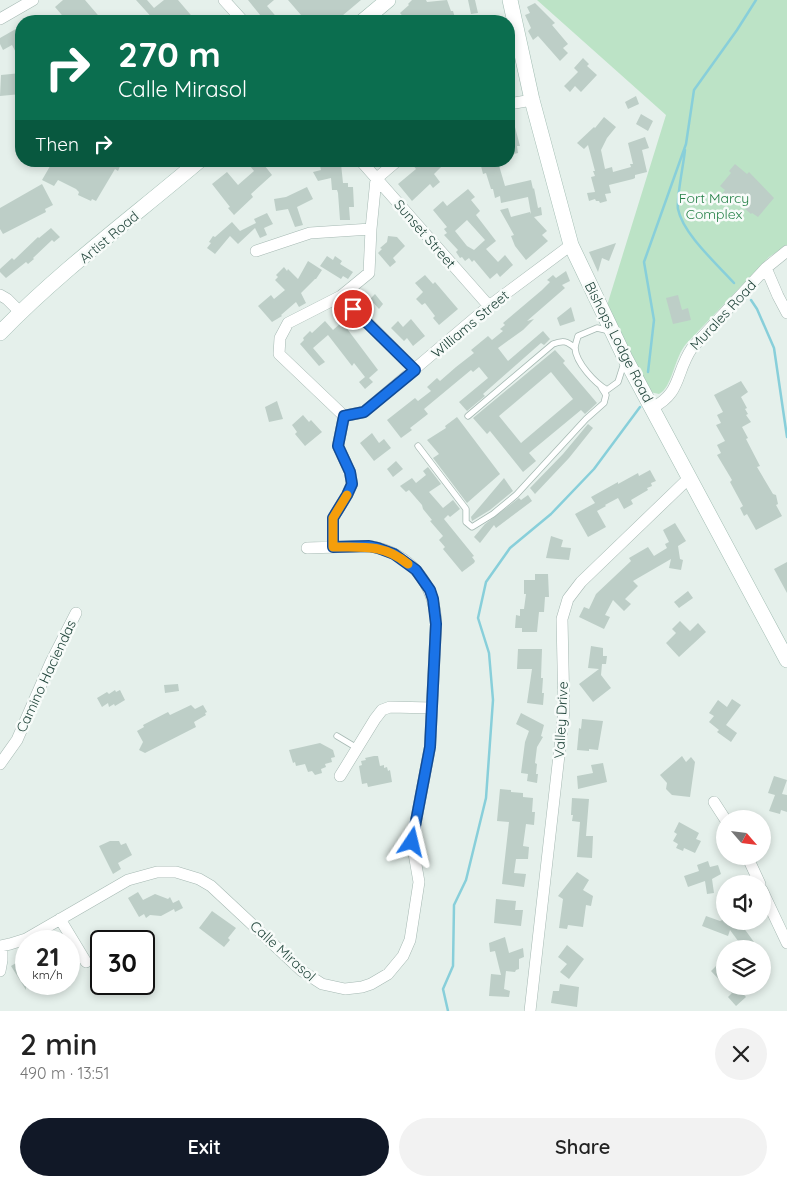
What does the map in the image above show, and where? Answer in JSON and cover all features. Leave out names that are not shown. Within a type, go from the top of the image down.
[{"type":"street","points":[[0,19],[33,0]]},
{"type":"street","points":[[224,0],[237,15]]},
{"type":"street","points":[[370,15],[388,0]]},
{"type":"street","name":"Bishops Lodge Road","points":[[510,0],[513,15]]},
{"type":"street","name":"Bishops Lodge Road","points":[[515,23],[532,100],[571,245],[625,358],[787,660]]},
{"type":"street","points":[[515,103],[532,100]]},
{"type":"street","name":"Artist Road","points":[[0,333],[20,312],[191,167]]},
{"type":"street","name":"Sunset Street","points":[[366,167],[489,306]]},
{"type":"street","points":[[333,547],[333,518],[352,484],[350,472],[338,446],[344,416],[279,354],[280,338],[288,323],[341,296],[369,273],[376,179],[390,167]]},
{"type":"street","points":[[256,251],[310,233],[371,229]]},
{"type":"street","name":"Williams Street","points":[[344,416],[364,412],[489,306],[571,245]]},
{"type":"street","name":"Murales Road","points":[[652,408],[665,401],[674,390],[684,360],[692,348],[766,268],[787,251]]},
{"type":"street","points":[[766,268],[787,313]]},
{"type":"street","points":[[0,296],[20,312]]},
{"type":"street","points":[[341,296],[415,370]]},
{"type":"street","name":"Valley Drive","points":[[530,1011],[564,711],[562,632],[564,612],[568,599],[581,582],[689,478]]},
{"type":"street","name":"Calle Mirasol","points":[[1,946],[26,939],[128,880],[157,872],[176,872],[200,879],[211,886],[302,971],[315,981],[329,987],[345,989],[362,987],[380,979],[396,966],[410,940],[419,877],[412,842],[428,756],[436,615],[433,599],[426,583],[409,564],[386,550],[369,546],[306,548]]},
{"type":"street","name":"Camino Haciendas","points":[[0,764],[17,740],[54,655],[76,613]]},
{"type":"street","points":[[340,776],[377,715],[386,708],[432,708]]},
{"type":"street","points":[[714,802],[719,810]]},
{"type":"street","points":[[771,909],[787,943]]},
{"type":"street","points":[[60,919],[86,962]]},
{"type":"street","points":[[0,971],[2,960],[1,946]]},
{"type":"lane","points":[[575,348],[578,336],[597,328],[612,332]]},
{"type":"lane","points":[[468,416],[553,344],[561,341],[568,342],[575,348],[581,363],[597,384],[607,390],[618,382],[625,358]]},
{"type":"lane","points":[[418,446],[466,509],[466,522],[472,527],[493,514],[516,494],[604,403],[606,395],[601,386]]},
{"type":"lane","points":[[337,736],[357,748]]},
{"type":"green space","name":"Fort Marcy Complex","points":[[537,0],[787,0],[787,245],[769,257],[686,344],[667,386],[659,394],[650,392],[605,312],[666,115]]},
{"type":"building","points":[[63,0],[85,0],[98,15],[62,15],[55,7]]},
{"type":"building","points":[[136,0],[147,0],[154,8],[164,0],[178,0],[191,15],[167,15],[150,15]]},
{"type":"building","points":[[248,0],[274,0],[267,6],[275,15],[260,15]]},
{"type":"building","points":[[288,0],[361,0],[343,15],[301,15]]},
{"type":"building","points":[[412,0],[426,0],[427,2],[447,0],[454,15],[402,15],[400,13]]},
{"type":"building","points":[[468,0],[475,0],[478,13],[471,14]]},
{"type":"building","points":[[535,3],[555,23],[552,25],[568,44],[563,48],[568,53],[560,61],[538,36],[533,40],[528,31],[531,28],[525,15],[530,13],[527,7]]},
{"type":"building","points":[[15,29],[15,51],[12,45],[3,50],[0,38]]},
{"type":"building","points":[[583,58],[589,64],[587,66],[597,75],[581,92],[575,86],[570,92],[564,86],[578,72],[574,68]]},
{"type":"building","points":[[15,74],[15,95],[0,96],[1,75]]},
{"type":"building","points":[[636,96],[639,104],[628,109],[625,102]]},
{"type":"building","points":[[641,114],[653,121],[648,131],[636,124]]},
{"type":"building","points":[[604,117],[616,127],[607,138],[601,150],[605,169],[612,167],[613,172],[631,167],[630,164],[633,164],[628,143],[645,137],[649,148],[642,150],[647,172],[635,175],[633,179],[609,185],[611,193],[605,194],[607,201],[600,203],[595,199],[589,201],[587,193],[595,192],[591,177],[595,176],[593,171],[595,171],[588,145],[584,149],[577,143],[595,128]]},
{"type":"building","points":[[515,127],[520,146],[517,146],[518,153],[515,154]]},
{"type":"building","points":[[735,164],[747,174],[749,172],[774,198],[758,217],[751,214],[737,202],[735,205],[722,194],[725,190],[720,186],[731,173],[729,171]]},
{"type":"building","points":[[50,167],[120,167],[118,171],[115,169],[96,201],[92,199],[91,201],[78,195],[79,192],[76,189],[58,180],[54,186],[42,180]]},
{"type":"building","points":[[251,167],[266,167],[272,175],[251,194],[253,197],[234,215],[212,184],[227,172],[238,185],[254,171]]},
{"type":"building","points":[[320,167],[341,167],[343,183],[348,183],[348,187],[353,187],[354,207],[349,207],[350,220],[340,220],[338,193],[337,190],[332,190],[331,178],[318,181],[313,172],[321,170]]},
{"type":"building","points":[[414,167],[441,167],[434,174],[440,182],[433,188],[430,184],[412,201],[398,184],[416,169]]},
{"type":"building","points":[[481,167],[499,167],[505,186],[531,180],[538,208],[541,207],[542,215],[534,217],[547,231],[542,235],[548,241],[526,260],[515,246],[511,236],[514,235],[500,210],[508,208],[511,217],[530,212],[531,214],[528,197],[501,203],[500,196],[495,198],[486,173],[483,174]]},
{"type":"building","points":[[42,184],[53,205],[45,209],[46,212],[3,234],[0,229],[0,208]]},
{"type":"building","points":[[307,187],[313,199],[297,207],[303,225],[295,227],[288,209],[276,211],[274,199],[286,197]]},
{"type":"building","points":[[468,189],[475,197],[471,200],[480,211],[476,215],[496,241],[486,249],[498,262],[505,255],[513,265],[500,277],[497,273],[490,279],[474,260],[472,262],[469,258],[465,261],[462,257],[460,258],[456,252],[458,250],[444,235],[447,233],[444,229],[447,227],[433,210],[443,201],[447,206]],"holes":[[[467,220],[485,240],[474,250],[467,246],[455,231]]]},
{"type":"building","points":[[267,213],[273,224],[264,228],[267,235],[260,238],[255,228],[238,244],[230,236],[215,254],[207,248],[213,236],[215,237],[232,222],[240,231],[256,223],[254,219]]},
{"type":"building","points":[[51,228],[60,237],[54,242],[52,240],[28,264],[26,262],[6,278],[0,272],[0,269],[12,258],[14,260],[38,237]]},
{"type":"building","points":[[388,236],[397,237],[405,246],[393,258],[396,262],[390,267],[378,253],[382,249],[380,248],[387,242]]},
{"type":"building","points":[[616,243],[609,261],[602,258],[598,272],[589,252]]},
{"type":"building","points":[[327,256],[333,260],[335,256],[342,261],[340,264],[353,272],[348,279],[343,276],[341,279],[320,266]]},
{"type":"building","points":[[308,261],[322,270],[316,279],[301,293],[306,303],[299,307],[296,302],[282,316],[272,322],[258,306],[271,295],[274,299],[285,290],[275,280],[278,277],[276,275],[284,267],[298,279]]},
{"type":"building","points":[[566,271],[570,281],[562,285],[565,288],[527,321],[534,319],[523,330],[498,348],[508,361],[543,331],[550,339],[544,345],[541,343],[483,394],[485,396],[467,411],[459,402],[488,378],[479,367],[473,372],[471,370],[424,409],[428,414],[401,438],[387,420],[415,398],[418,401],[431,391],[427,387],[437,378],[440,381],[474,353],[471,350],[488,336],[492,340],[503,331],[500,329],[505,325],[503,323],[542,290],[550,282],[547,280],[553,275],[556,278]]},
{"type":"building","points":[[425,275],[433,284],[435,282],[458,309],[439,325],[425,303],[422,305],[416,299],[423,292],[415,283]]},
{"type":"building","points":[[375,294],[383,304],[379,309],[370,299]]},
{"type":"building","points":[[678,295],[682,310],[688,308],[691,320],[673,324],[666,298]]},
{"type":"building","points":[[571,307],[575,321],[560,326],[557,318]]},
{"type":"building","points":[[411,319],[425,336],[413,346],[407,338],[404,341],[391,328],[398,321],[403,327]]},
{"type":"building","points":[[325,321],[333,330],[342,322],[378,370],[369,378],[373,382],[365,389],[359,382],[365,377],[354,363],[352,366],[328,335],[313,348],[325,362],[319,366],[300,344],[310,331],[312,333]]},
{"type":"building","points":[[555,350],[565,361],[563,363],[597,403],[585,414],[581,410],[529,453],[536,461],[523,472],[490,431],[487,434],[473,418]],"holes":[[[551,372],[573,399],[521,443],[499,416]]]},
{"type":"building","points":[[741,381],[748,392],[741,397],[747,408],[745,409],[748,414],[746,415],[751,422],[742,427],[760,466],[757,467],[773,494],[776,495],[778,504],[776,505],[782,516],[756,530],[747,514],[744,516],[740,508],[743,506],[730,482],[732,480],[717,455],[721,453],[717,445],[725,441],[716,425],[721,423],[717,415],[723,412],[714,395]]},
{"type":"building","points":[[277,401],[283,419],[269,422],[265,407]]},
{"type":"building","points":[[303,415],[309,422],[311,420],[322,432],[305,446],[295,434],[297,432],[292,425]]},
{"type":"building","points":[[457,417],[500,474],[467,503],[433,458],[439,454],[427,440],[446,428],[445,426]]},
{"type":"building","points":[[588,424],[593,428],[569,458],[535,494],[530,488],[563,454]]},
{"type":"building","points":[[372,433],[379,443],[384,439],[391,448],[374,461],[360,443]]},
{"type":"building","points":[[396,461],[403,469],[393,477],[387,469]]},
{"type":"building","points":[[428,467],[441,484],[429,492],[443,508],[453,500],[460,509],[444,519],[474,556],[472,557],[475,561],[474,563],[462,572],[443,549],[445,547],[439,540],[443,536],[430,521],[432,520],[422,505],[409,490],[406,492],[400,486],[412,478],[416,483],[426,475],[423,471]]},
{"type":"building","points":[[650,470],[656,481],[651,483],[652,486],[631,500],[633,504],[624,509],[618,498],[597,511],[606,527],[588,537],[575,514],[595,503],[591,497],[618,482],[618,484],[638,473],[639,476]]},
{"type":"building","points":[[504,478],[513,491],[490,510],[472,521],[471,517]]},
{"type":"building","points":[[528,495],[532,501],[496,528],[494,525],[480,543],[474,537],[485,524],[519,498],[521,500]]},
{"type":"building","points":[[675,523],[686,541],[678,546],[680,559],[683,560],[681,570],[669,568],[671,559],[633,581],[638,586],[625,599],[631,604],[624,611],[613,600],[605,615],[610,617],[604,629],[579,617],[584,607],[589,609],[596,594],[631,561],[629,558],[648,547],[654,556],[667,548],[665,544],[669,542],[663,530]]},
{"type":"building","points":[[551,536],[563,540],[561,547],[571,548],[569,560],[546,558]]},
{"type":"building","points":[[787,562],[787,593],[774,569]]},
{"type":"building","points":[[535,574],[548,574],[549,597],[545,597],[544,612],[539,612],[537,632],[522,632],[522,628],[515,628],[516,615],[520,616],[520,609],[524,609],[526,594],[524,594],[524,580],[535,580]]},
{"type":"building","points":[[688,591],[693,598],[679,608],[674,602]]},
{"type":"building","points":[[680,621],[690,631],[698,623],[706,632],[679,657],[666,643],[676,633],[672,629]]},
{"type":"building","points":[[591,646],[603,648],[603,656],[607,656],[606,664],[602,664],[601,675],[611,688],[593,702],[579,684],[599,669],[588,668]]},
{"type":"building","points":[[518,649],[542,649],[541,678],[543,678],[543,705],[527,703],[532,669],[517,669]]},
{"type":"building","points":[[178,684],[179,691],[165,693],[164,685]]},
{"type":"building","points":[[115,690],[116,692],[120,690],[125,700],[115,706],[114,704],[109,707],[108,703],[102,707],[97,698]]},
{"type":"building","points":[[732,699],[741,705],[726,725],[737,733],[731,742],[717,732],[719,730],[709,722],[714,716],[709,713],[718,700],[727,707]]},
{"type":"building","points":[[191,705],[195,709],[203,705],[207,712],[205,713],[206,715],[194,722],[196,727],[145,753],[139,750],[143,742],[137,731],[144,727],[143,725],[168,712],[170,715]]},
{"type":"building","points":[[521,713],[544,725],[541,736],[543,737],[537,747],[535,763],[537,764],[536,774],[538,774],[537,783],[527,781],[528,774],[521,773],[525,742],[529,731],[516,724]]},
{"type":"building","points":[[582,719],[603,721],[598,750],[577,750],[579,728],[581,729]]},
{"type":"building","points":[[320,743],[333,750],[335,757],[331,758],[332,762],[325,764],[326,767],[321,769],[322,773],[315,775],[312,771],[308,772],[305,764],[296,766],[295,762],[293,763],[289,750]]},
{"type":"building","points":[[378,756],[380,766],[384,765],[384,768],[387,767],[388,771],[390,770],[392,782],[368,787],[367,783],[362,784],[359,766],[362,765],[361,761]]},
{"type":"building","points":[[682,756],[686,762],[691,757],[695,762],[690,797],[672,795],[666,789],[667,783],[660,775]]},
{"type":"building","points":[[603,763],[607,782],[578,789],[577,776],[593,773],[591,765]]},
{"type":"building","points":[[774,776],[787,780],[782,794],[787,795],[787,812],[781,810],[780,814],[769,810],[775,795],[768,793]]},
{"type":"building","points":[[500,789],[523,793],[523,797],[533,798],[532,812],[535,812],[534,825],[526,824],[523,846],[529,847],[528,859],[516,859],[514,873],[526,874],[524,887],[502,884],[509,822],[497,821]]},
{"type":"building","points":[[572,798],[589,799],[586,836],[593,836],[592,858],[577,857],[580,822],[572,821]]},
{"type":"building","points":[[679,822],[699,833],[696,839],[701,841],[695,853],[684,848],[683,851],[676,848],[678,844],[673,841],[677,834],[674,832]]},
{"type":"building","points":[[110,841],[119,841],[121,845],[126,843],[132,855],[118,863],[121,869],[113,874],[99,846]]},
{"type":"building","points":[[708,861],[710,867],[718,865],[721,874],[716,875],[712,879],[714,893],[707,894],[705,881],[688,887],[684,876],[699,871],[697,865]]},
{"type":"building","points":[[577,872],[589,880],[583,890],[593,896],[591,906],[586,905],[583,927],[568,925],[567,929],[559,928],[563,899],[558,896]]},
{"type":"building","points":[[138,892],[143,900],[155,894],[168,899],[170,897],[173,903],[179,900],[183,908],[175,912],[174,909],[161,916],[150,915],[146,918],[144,914],[139,917],[128,898]]},
{"type":"building","points":[[496,899],[516,901],[515,910],[523,910],[521,926],[494,923]]},
{"type":"building","points":[[212,911],[236,928],[224,947],[199,928]]},
{"type":"building","points":[[706,916],[716,920],[716,930],[730,930],[728,936],[702,926]]},
{"type":"building","points":[[730,930],[745,930],[753,940],[737,940]]},
{"type":"building","points":[[505,937],[509,953],[523,948],[524,957],[519,959],[519,969],[515,972],[506,971],[504,989],[510,991],[509,997],[489,996],[491,974],[501,975],[495,951],[490,952],[489,943]]},
{"type":"building","points":[[567,945],[584,959],[569,979],[560,972],[567,964],[558,957]]},
{"type":"building","points":[[15,964],[15,972],[11,966]]},
{"type":"building","points":[[716,966],[716,976],[711,971]]},
{"type":"building","points":[[560,984],[579,987],[577,1007],[551,1003],[553,991],[559,991]]},
{"type":"building","points":[[730,995],[744,995],[746,997],[736,1006],[728,997]]},
{"type":"waterway","points":[[648,372],[654,320],[644,262],[686,144],[694,90],[756,0]]},
{"type":"waterway","points":[[685,150],[678,204],[681,219],[693,238],[734,283]]},
{"type":"waterway","points":[[751,300],[757,309],[774,348],[787,437]]},
{"type":"waterway","points":[[448,1011],[443,989],[453,966],[454,905],[466,880],[486,798],[493,700],[489,653],[478,618],[486,582],[510,548],[551,514],[594,469],[640,407]]},
{"type":"slow traffic","points":[[347,495],[333,518],[333,547],[369,546],[378,548],[394,554],[408,564]]},
{"type":"route","points":[[353,309],[415,370],[364,412],[344,416],[338,446],[350,472],[352,484],[335,513],[332,523],[333,547],[369,546],[394,554],[416,570],[430,590],[433,599],[436,624],[430,747],[412,842]]}]
